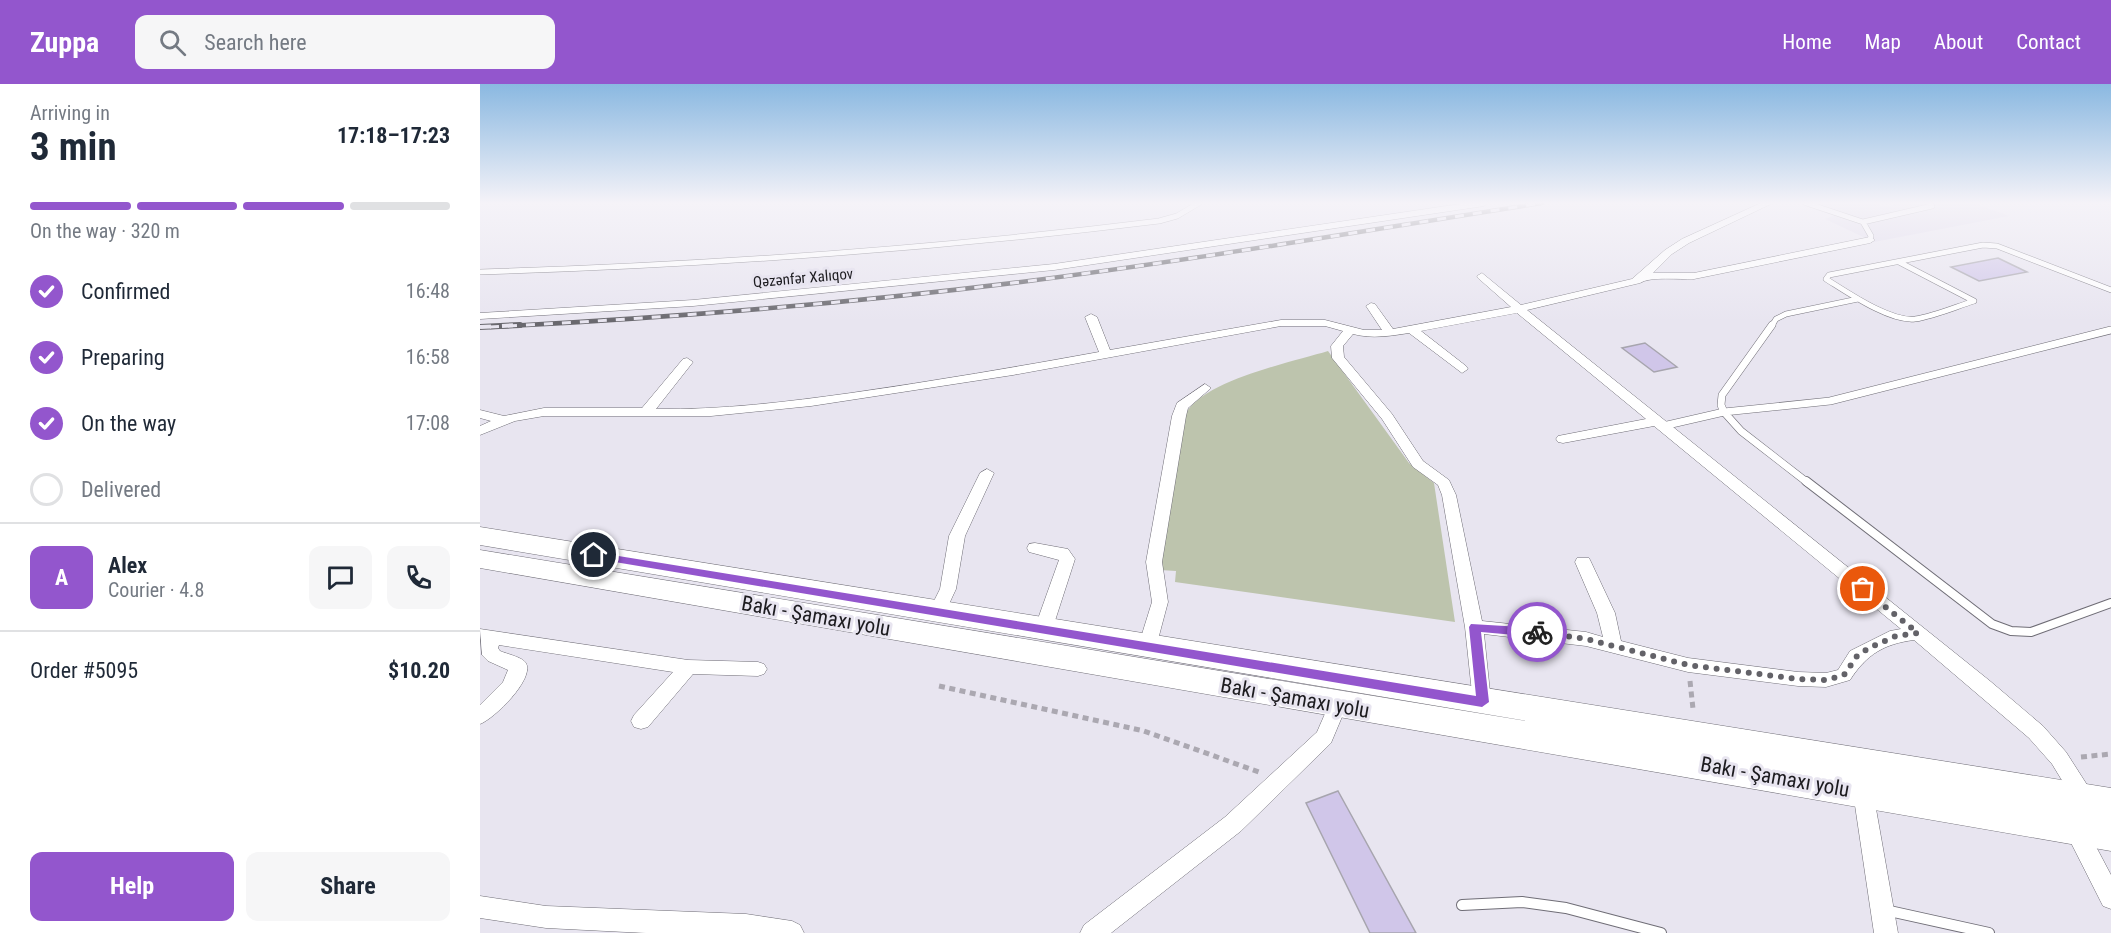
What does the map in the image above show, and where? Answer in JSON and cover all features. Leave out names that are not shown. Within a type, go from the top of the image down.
[{"type":"highway","name":"Bakı - Şamaxı yolu","points":[[480,536],[1482,702],[2090,811],[2111,834]]},
{"type":"highway","name":"Bakı - Şamaxı yolu","points":[[480,558],[1338,705],[1863,792],[2090,811]]},
{"type":"street","name":"Qəzənfər Xalıqov","points":[[480,315],[693,303],[1043,268],[1215,243]]},
{"type":"street","points":[[1648,276],[1657,261],[1683,243]]},
{"type":"street","points":[[480,431],[504,420],[556,411],[706,412],[795,404],[1007,372],[1290,322],[1325,323],[1349,331],[1390,333],[1413,330],[1519,309],[1648,276],[1671,278],[1694,276],[1857,243]]},
{"type":"street","points":[[1482,276],[1519,309],[1918,633],[2036,732],[2059,758],[2090,811],[2111,898]]},
{"type":"street","points":[[1371,306],[1390,333]]},
{"type":"street","points":[[1091,317],[1106,354]]},
{"type":"street","points":[[1413,330],[1462,369]]},
{"type":"street","points":[[1349,331],[1337,346],[1338,358],[1386,417],[1418,464],[1444,483],[1449,495],[1474,627],[1482,702]]},
{"type":"street","points":[[646,412],[687,362]]},
{"type":"street","points":[[1147,647],[1160,602],[1154,562],[1179,416],[1182,406],[1205,388]]},
{"type":"street","points":[[480,414],[504,420]]},
{"type":"street","points":[[1563,439],[1661,424]]},
{"type":"street","points":[[937,613],[948,589],[957,536],[987,473]]},
{"type":"street","points":[[1035,548],[1062,553],[1067,559],[1043,630]]},
{"type":"street","points":[[1582,562],[1606,613],[1614,647]]},
{"type":"street","points":[[1474,627],[1556,634],[1688,665],[1798,679],[1826,680],[1844,675],[1857,656],[1869,648],[1896,636],[1918,633]]},
{"type":"street","points":[[480,716],[508,689],[518,674],[518,666],[494,656],[488,650],[487,637],[688,667],[758,669]]},
{"type":"street","points":[[641,721],[688,667]]},
{"type":"street","points":[[1092,933],[1233,824],[1324,737],[1338,705]]},
{"type":"street","points":[[1863,792],[1886,933]]},
{"type":"street","points":[[480,907],[546,917],[746,926],[792,933]]},
{"type":"lane","points":[[480,272],[666,265],[861,253],[958,243]]},
{"type":"lane","points":[[1899,261],[1974,301],[1969,305],[1916,319],[1900,318],[1889,315],[1858,299],[1826,279],[1829,275],[1899,261],[1983,245],[1997,246],[2111,290]]},
{"type":"lane","points":[[1858,299],[1786,314],[1776,319],[1722,395],[1721,405],[1724,412],[1741,431],[1992,624],[2011,631],[2031,632],[2111,603]]},
{"type":"lane","points":[[1661,424],[1724,412],[1830,401],[2111,330]]},
{"type":"lane","points":[[1462,905],[1522,902],[1566,908],[1661,933]]},
{"type":"lane","points":[[1884,910],[1989,933]]},
{"type":"path","points":[[1688,665],[1693,710],[1705,711]]},
{"type":"path","points":[[939,686],[1144,731],[1278,780]]},
{"type":"path","points":[[2059,758],[2111,754]]},
{"type":"green space","points":[[1328,351],[1409,463],[1434,483],[1455,622],[1175,582],[1176,571],[1160,570],[1185,415],[1194,403],[1209,392],[1249,374]]},
{"type":"building","points":[[1998,258],[2027,272],[1979,281],[1951,267]]},
{"type":"building","points":[[1645,343],[1677,367],[1654,372],[1622,348]]},
{"type":"building","points":[[1338,791],[1416,933],[1370,933],[1306,803]]},
{"type":"railway","points":[[490,327],[756,309],[955,290],[1291,243]]},
{"type":"railway","points":[[480,327],[520,325]]},
{"type":"way so far","points":[[1537,632],[1586,639],[1688,665],[1798,679],[1826,680],[1844,675],[1857,656],[1869,648],[1896,636],[1918,633],[1863,589]]},
{"type":"route","points":[[594,555],[1482,702],[1474,627],[1537,632]]}]
